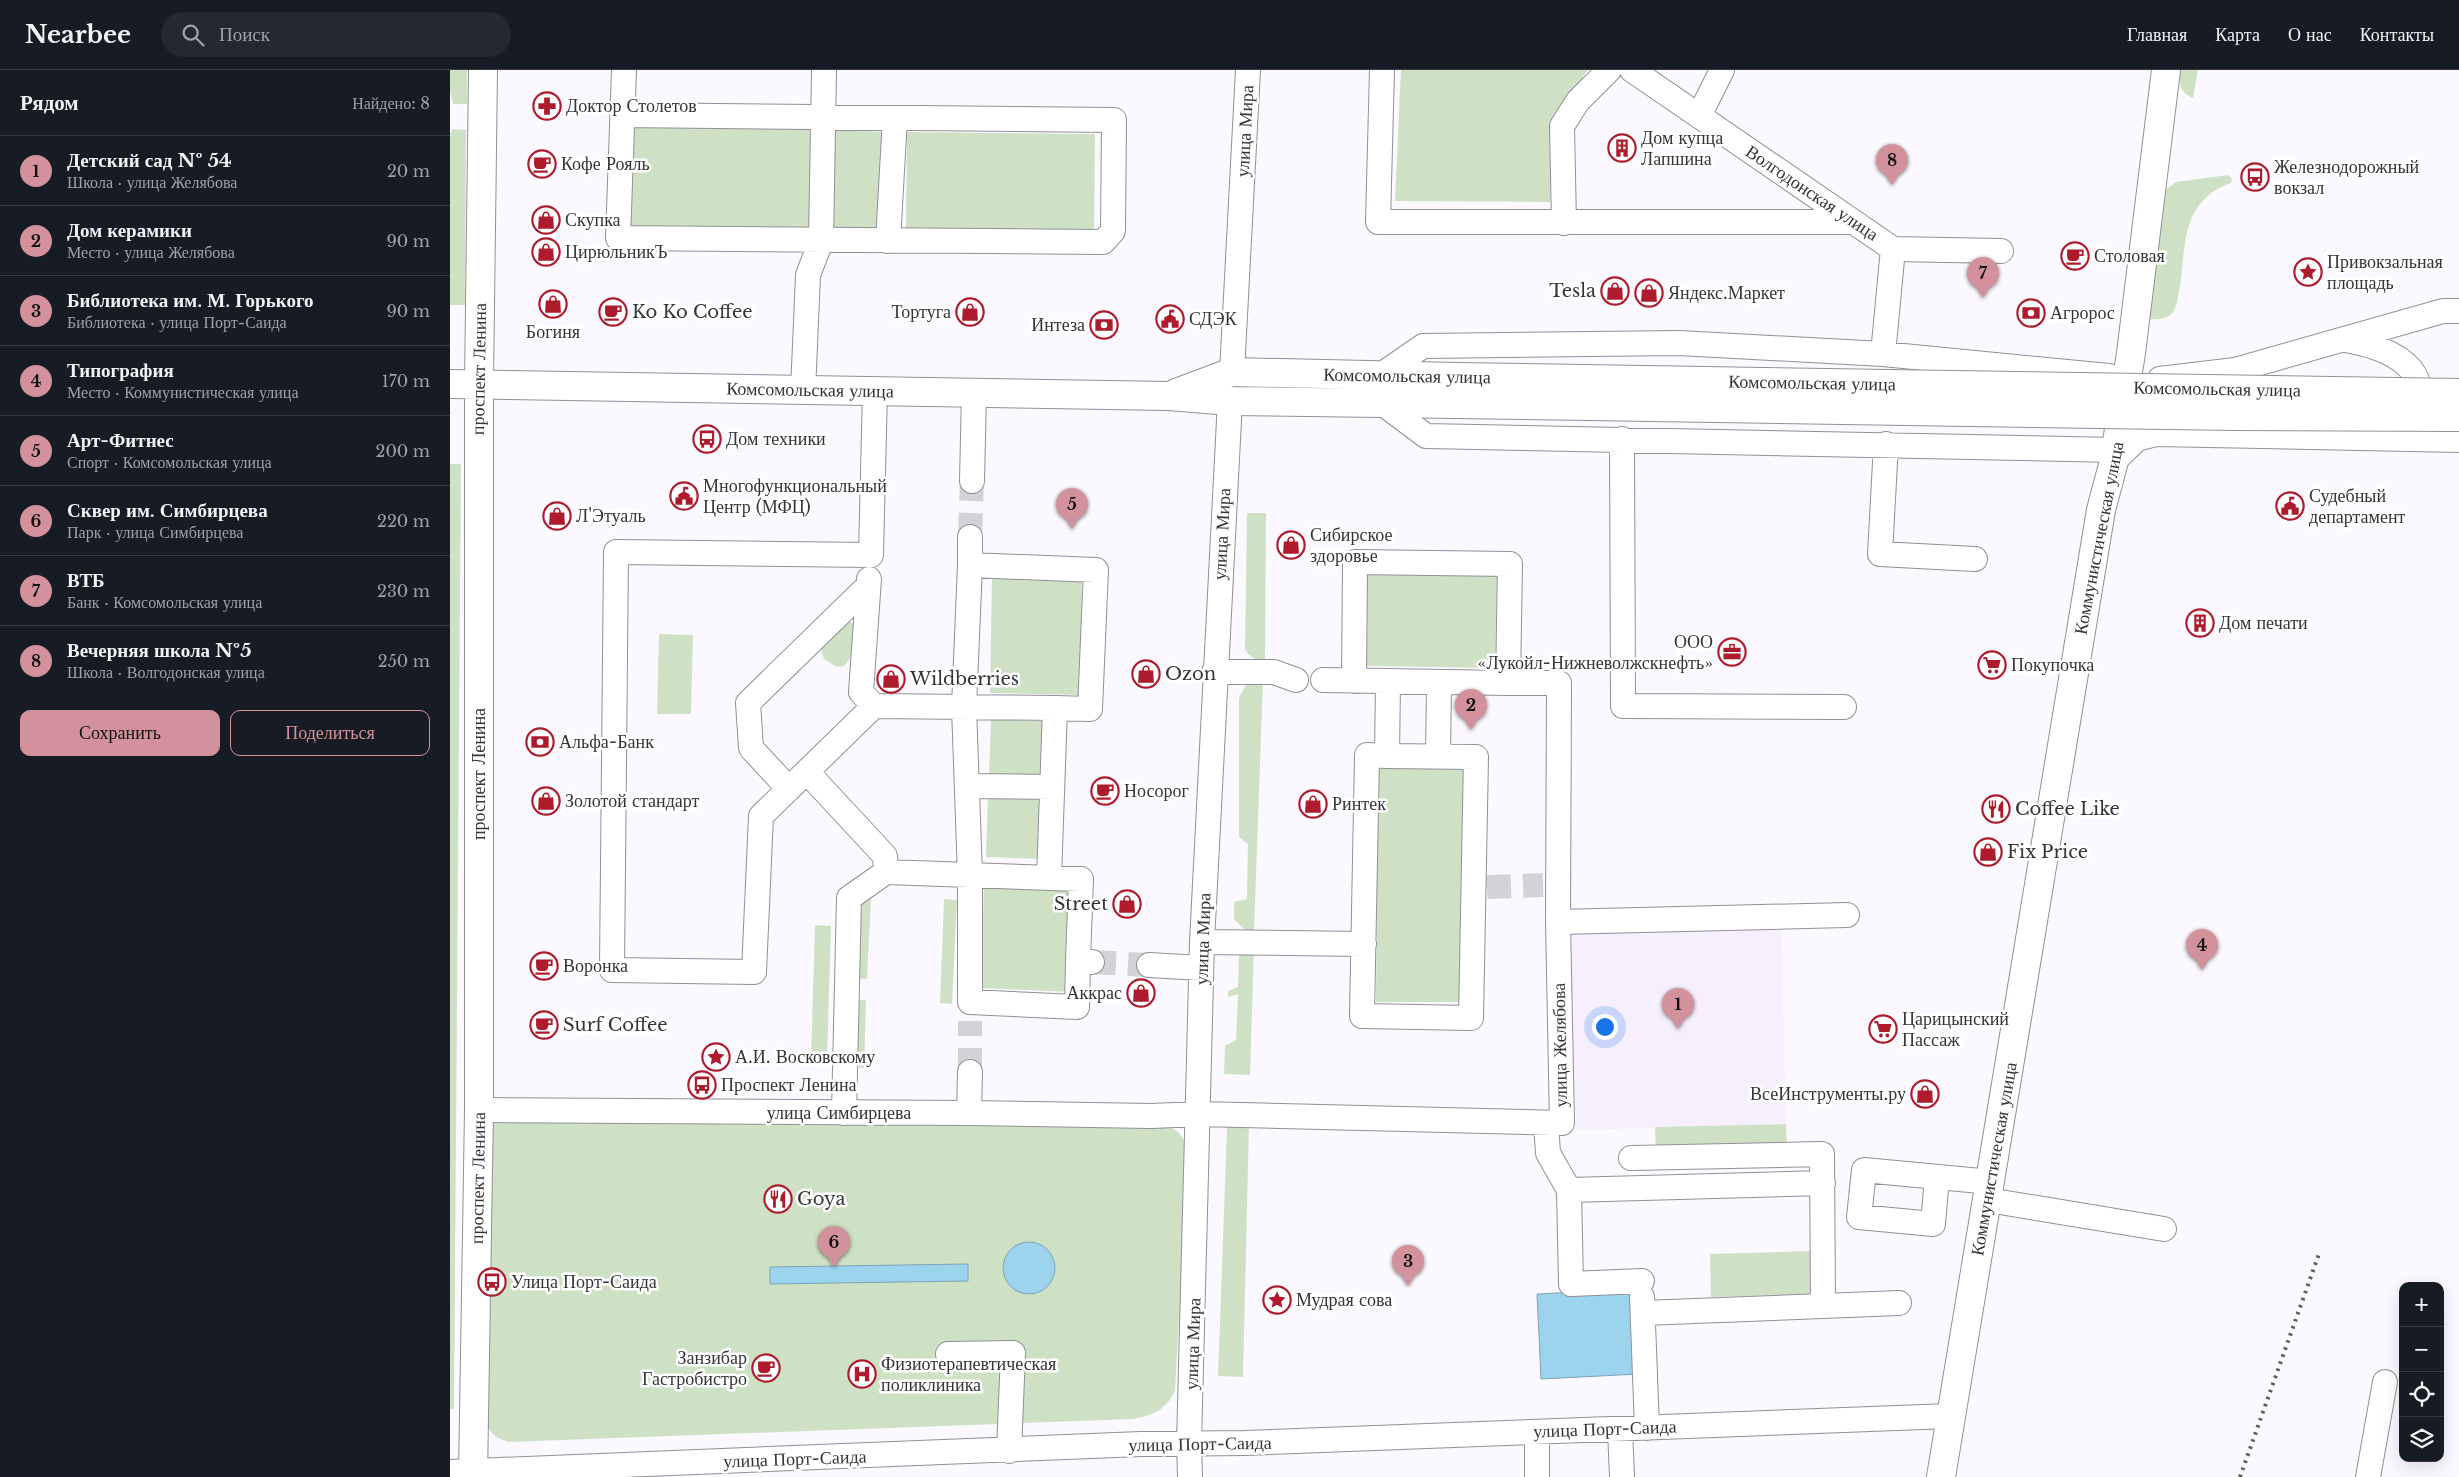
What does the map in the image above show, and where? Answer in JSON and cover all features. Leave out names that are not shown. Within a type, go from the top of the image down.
[{"type":"main road","name":"проспект Ленина","points":[[465,1473],[479,1110],[479,384],[483,70]]},
{"type":"main road","name":"Коммунистическая улица","points":[[1941,1477],[1990,1191],[2101,510],[2115,456],[2126,388],[2166,70]]},
{"type":"main road","name":"Комсомольская улица","points":[[1169,396],[1232,372],[2459,393]]},
{"type":"main road","name":"Комсомольская улица","points":[[450,384],[1169,396],[1230,401],[2195,416],[2459,417]]},
{"type":"street","points":[[623,115],[1114,120],[1113,231],[1103,242],[618,238],[624,70]]},
{"type":"street","points":[[803,391],[808,275],[821,241],[824,70]]},
{"type":"street","name":"улица Мира","points":[[1232,372],[1248,70]]},
{"type":"street","points":[[1382,70],[1378,222],[1853,222]]},
{"type":"street","points":[[1564,223],[1562,126],[1578,101],[1609,70]]},
{"type":"street","name":"Волгодонская улица","points":[[1632,70],[1893,249]]},
{"type":"street","points":[[1699,116],[1722,70]]},
{"type":"street","points":[[888,241],[896,118]]},
{"type":"street","points":[[1884,354],[1893,249],[2001,251]]},
{"type":"street","points":[[1381,375],[1423,346],[1679,343],[1884,354],[2126,388],[2150,380],[2235,370],[2443,311],[2459,310]]},
{"type":"street","points":[[2342,340],[2366,344],[2396,355],[2408,366],[2417,382],[2417,407],[2409,428],[2402,434],[2390,438]]},
{"type":"street","points":[[2126,388],[2132,416],[2156,434]]},
{"type":"street","points":[[874,706],[861,692],[871,555],[876,391]]},
{"type":"street","points":[[972,481],[974,393]]},
{"type":"street","name":"улица Мира","points":[[1190,1477],[1189,1443],[1199,1114],[1201,968],[1214,672],[1230,401]]},
{"type":"street","points":[[1382,403],[1426,436],[1886,444],[2115,456],[2137,439],[2156,434],[2459,440]]},
{"type":"street","points":[[1622,440],[1623,706],[1844,707]]},
{"type":"street","points":[[1886,444],[1880,554],[1975,559]]},
{"type":"street","points":[[844,1113],[849,898],[886,872],[970,876],[1081,879],[1085,962],[1077,1006],[970,1011],[970,876],[964,707],[970,537]]},
{"type":"street","points":[[871,555],[616,552],[612,970],[754,972],[762,816],[874,706],[1090,709],[1096,570],[970,565]]},
{"type":"street","points":[[1354,681],[1355,562],[1510,564],[1508,682]]},
{"type":"street","points":[[789,789],[752,748],[748,703],[868,586]]},
{"type":"street","points":[[1214,672],[1274,672],[1296,680]]},
{"type":"street","points":[[1323,680],[1558,683],[1550,885],[1558,922],[1847,915]]},
{"type":"street","points":[[1387,756],[1388,682]]},
{"type":"street","points":[[1438,756],[1439,682]]},
{"type":"street","points":[[1049,878],[1055,708]]},
{"type":"street","points":[[1368,755],[1438,756],[1476,757],[1480,887],[1471,1018],[1362,1016],[1368,755]]},
{"type":"street","points":[[807,772],[885,856],[886,872]]},
{"type":"street","points":[[967,786],[1052,787]]},
{"type":"street","name":"улица Желябова","points":[[1199,1114],[1562,1123],[1558,922]]},
{"type":"street","points":[[1202,942],[1364,944]]},
{"type":"street","points":[[1149,965],[1201,968]]},
{"type":"street","points":[[969,1112],[970,1072]]},
{"type":"street","name":"улица Симбирцева","points":[[479,1110],[844,1113],[969,1112],[1151,1116],[1199,1114]]},
{"type":"street","points":[[1546,1124],[1548,1153],[1569,1190],[1572,1284],[1642,1277],[1647,1428]]},
{"type":"street","points":[[1631,1158],[1822,1154],[1823,1306]]},
{"type":"street","points":[[1937,1177],[1990,1191],[2164,1229]]},
{"type":"street","points":[[1569,1190],[1823,1183]]},
{"type":"street","points":[[1643,1312],[1899,1303]]},
{"type":"street","points":[[948,1354],[1013,1353],[1009,1451]]},
{"type":"street","points":[[2368,1477],[2385,1382]]},
{"type":"street","name":"улица Порт-Саида","points":[[465,1473],[885,1466],[1009,1451],[1950,1416]]},
{"type":"street","points":[[1620,1429],[1622,1477]]},
{"type":"street","points":[[1537,1432],[1537,1477]]},
{"type":"shaded area","points":[[1781,927],[1786,1124],[1576,1130],[1570,934]]},
{"type":"green space","points":[[450,70],[467,70],[467,104],[453,104],[450,91]]},
{"type":"green space","points":[[1401,70],[1588,70],[1551,120],[1550,202],[1395,201]]},
{"type":"green space","points":[[2181,70],[2198,70],[2193,98],[2182,90]]},
{"type":"green space","points":[[632,126],[815,129],[812,231],[630,228]]},
{"type":"green space","points":[[453,129],[466,130],[465,305],[450,305],[450,134]]},
{"type":"green space","points":[[832,130],[885,132],[883,232],[829,230]]},
{"type":"green space","points":[[907,132],[1095,134],[1094,231],[906,230]]},
{"type":"green space","points":[[2228,175],[2232,178],[2231,183],[2203,200],[2189,225],[2175,309],[2165,318],[2148,319],[2161,193],[2176,182]]},
{"type":"green space","points":[[450,464],[461,464],[454,1409],[450,1409]]},
{"type":"green space","points":[[1247,513],[1266,513],[1265,661],[1254,658],[1245,650]]},
{"type":"green space","points":[[1367,572],[1497,574],[1495,668],[1366,666]]},
{"type":"green space","points":[[992,578],[1082,579],[1080,695],[990,693]]},
{"type":"green space","points":[[848,620],[853,624],[852,656],[844,666],[837,667],[824,659],[820,646]]},
{"type":"green space","points":[[659,634],[693,635],[691,714],[657,714]]},
{"type":"green space","points":[[1263,680],[1254,930],[1245,930],[1234,919],[1234,902],[1247,899],[1248,844],[1239,837],[1239,698],[1247,683]]},
{"type":"green space","points":[[991,719],[1047,721],[1045,780],[989,778]]},
{"type":"green space","points":[[1378,765],[1464,766],[1461,1002],[1376,1002]]},
{"type":"green space","points":[[988,795],[1043,797],[1041,859],[986,857]]},
{"type":"green space","points":[[984,884],[1075,887],[1071,992],[981,988]]},
{"type":"green space","points":[[871,897],[867,979],[854,978],[857,909]]},
{"type":"green space","points":[[944,899],[957,900],[952,1004],[940,1003]]},
{"type":"green space","points":[[815,925],[831,926],[827,1059],[811,1059]]},
{"type":"green space","points":[[1254,946],[1250,1075],[1224,1074],[1225,1046],[1236,1040],[1238,994],[1228,997],[1228,991],[1238,987],[1239,952]]},
{"type":"green space","points":[[855,1000],[866,1000],[864,1068],[852,1067]]},
{"type":"green space","points":[[489,1118],[1169,1127],[1180,1134],[1188,1154],[1175,1391],[1163,1408],[1147,1416],[1133,1419],[508,1442],[496,1437],[485,1425]]},
{"type":"green space","points":[[1233,1123],[1249,1124],[1243,1377],[1218,1376],[1227,1128]]},
{"type":"green space","points":[[1786,1124],[1787,1148],[1656,1151],[1655,1127]]},
{"type":"green space","points":[[1811,1251],[1812,1294],[1711,1297],[1710,1254]]},
{"type":"water","points":[[1024,1242],[1034,1242],[1044,1246],[1051,1253],[1055,1268],[1051,1283],[1044,1290],[1034,1294],[1024,1294],[1014,1290],[1007,1283],[1003,1273],[1003,1263],[1007,1253],[1014,1246]]},
{"type":"water","points":[[968,1264],[968,1281],[770,1284],[770,1267]]},
{"type":"water","points":[[1635,1289],[1639,1374],[1541,1379],[1537,1294]]},
{"type":"tunnel","points":[[970,537],[972,481]]},
{"type":"tunnel","points":[[1487,887],[1543,885]]},
{"type":"tunnel","points":[[1092,962],[1149,965]]},
{"type":"tunnel","points":[[970,1021],[970,1072]]},
{"type":"railway","points":[[2240,1477],[2320,1251]]},
{"type":"place","name":"Доктор Столетов","points":[[547,106]]},
{"type":"place","name":"Дом купца Лапшина","points":[[1622,148]]},
{"type":"place","name":"Кофе Рояль","points":[[542,164]]},
{"type":"place","name":"Железнодорожный вокзал","points":[[2255,177]]},
{"type":"place","name":"Вечерняя школа №5","points":[[1892,185]]},
{"type":"place","name":"Скупка","points":[[546,220]]},
{"type":"place","name":"ЦирюльникЪ","points":[[546,252]]},
{"type":"place","name":"Столовая","points":[[2075,256]]},
{"type":"place","name":"Привокзальная площадь","points":[[2308,272]]},
{"type":"place","name":"Tesla","points":[[1615,291]]},
{"type":"place","name":"Яндекс.Маркет","points":[[1649,293]]},
{"type":"place","name":"ВТБ","points":[[1983,298]]},
{"type":"place","name":"Богиня","points":[[553,304]]},
{"type":"place","name":"Ko Ko Coffee","points":[[613,312]]},
{"type":"place","name":"Тортуга","points":[[970,312]]},
{"type":"place","name":"Агророс","points":[[2031,313]]},
{"type":"place","name":"СДЭК","points":[[1170,319]]},
{"type":"place","name":"Интеза","points":[[1104,325]]},
{"type":"place","name":"Дом техники","points":[[707,439]]},
{"type":"place","name":"Многофункциональный Центр (МФЦ)","points":[[684,496]]},
{"type":"place","name":"Судебный департамент","points":[[2290,506]]},
{"type":"place","name":"Л'Этуаль","points":[[557,516]]},
{"type":"place","name":"Арт-Фитнес","points":[[1072,529]]},
{"type":"place","name":"Сибирское здоровье","points":[[1291,545]]},
{"type":"place","name":"Дом печати","points":[[2200,623]]},
{"type":"place","name":"ООО «Лукойл-Нижневолжскнефть»","points":[[1732,652]]},
{"type":"place","name":"Покупочка","points":[[1992,665]]},
{"type":"place","name":"Ozon","points":[[1146,674]]},
{"type":"place","name":"Wildberries","points":[[891,679]]},
{"type":"place","name":"Дом керамики","points":[[1471,730]]},
{"type":"place","name":"Альфа-Банк","points":[[540,742]]},
{"type":"place","name":"Носорог","points":[[1105,791]]},
{"type":"place","name":"Золотой стандарт","points":[[546,801]]},
{"type":"place","name":"Ринтек","points":[[1313,804]]},
{"type":"place","name":"Coffee Like","points":[[1996,809]]},
{"type":"place","name":"Fix Price","points":[[1988,852]]},
{"type":"place","name":"Street","points":[[1127,904]]},
{"type":"place","name":"Воронка","points":[[544,966]]},
{"type":"place","name":"Типография","points":[[2202,970]]},
{"type":"place","name":"Аккрас","points":[[1141,993]]},
{"type":"place","name":"Surf Coffee","points":[[544,1025]]},
{"type":"place","name":"Детский сад № 54","points":[[1678,1029]]},
{"type":"place","name":"Царицынский Пассаж","points":[[1883,1029]]},
{"type":"place","name":"А.И. Восковскому","points":[[716,1057]]},
{"type":"place","name":"Проспект Ленина","points":[[702,1085]]},
{"type":"place","name":"ВсеИнструменты.ру","points":[[1925,1094]]},
{"type":"place","name":"Goya","points":[[778,1199]]},
{"type":"place","name":"Сквер им. Симбирцева","points":[[834,1267]]},
{"type":"place","name":"Улица Порт-Саида","points":[[492,1282]]},
{"type":"place","name":"Библиотека им. М. Горького","points":[[1408,1286]]},
{"type":"place","name":"Мудрая сова","points":[[1277,1300]]},
{"type":"place","name":"Занзибар Гастробистро","points":[[766,1368]]},
{"type":"place","name":"Физиотерапевтическая поликлиника","points":[[862,1374]]}]
